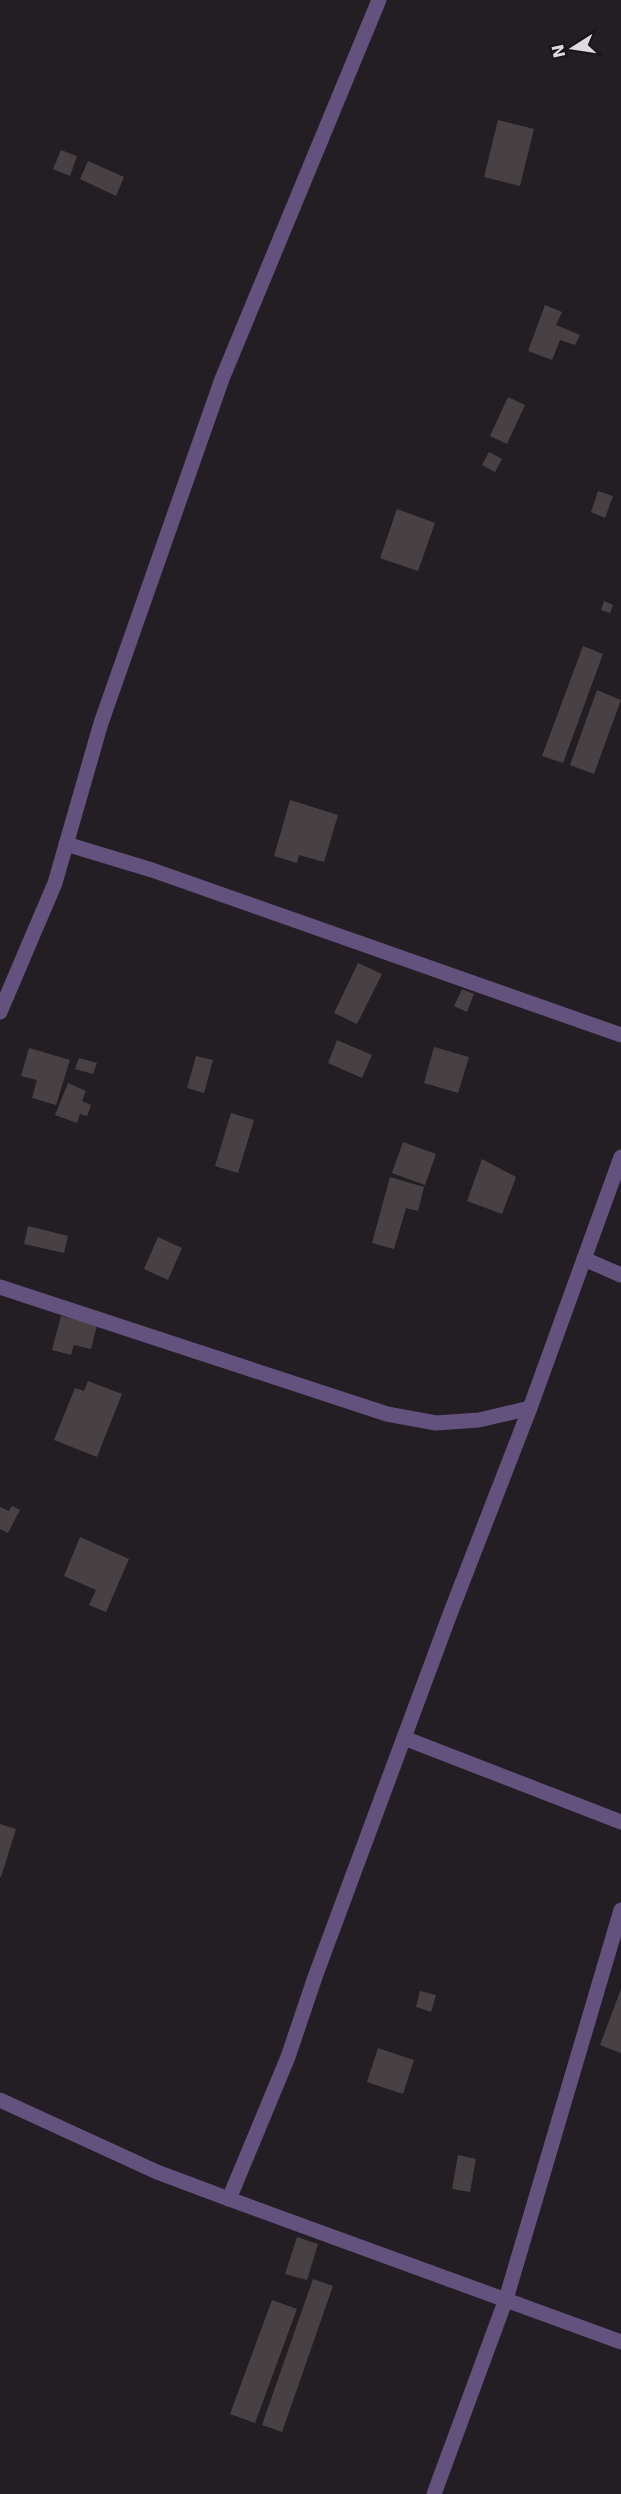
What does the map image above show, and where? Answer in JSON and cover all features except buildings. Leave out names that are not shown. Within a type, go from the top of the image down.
[{"type":"street","points":[[0,1012],[55,883],[101,723],[222,379],[379,0]]},
{"type":"street","points":[[66,844],[152,870],[621,1035]]},
{"type":"street","points":[[229,2199],[288,2057],[315,1977],[530,1408],[621,1157]]},
{"type":"street","points":[[584,1259],[621,1275]]},
{"type":"street","points":[[0,1287],[387,1414],[436,1423],[479,1420],[530,1408]]},
{"type":"street","points":[[404,1738],[621,1822]]},
{"type":"street","points":[[434,2494],[506,2299],[621,1910]]},
{"type":"street","points":[[0,2100],[147,2167],[229,2199],[621,2342]]}]
